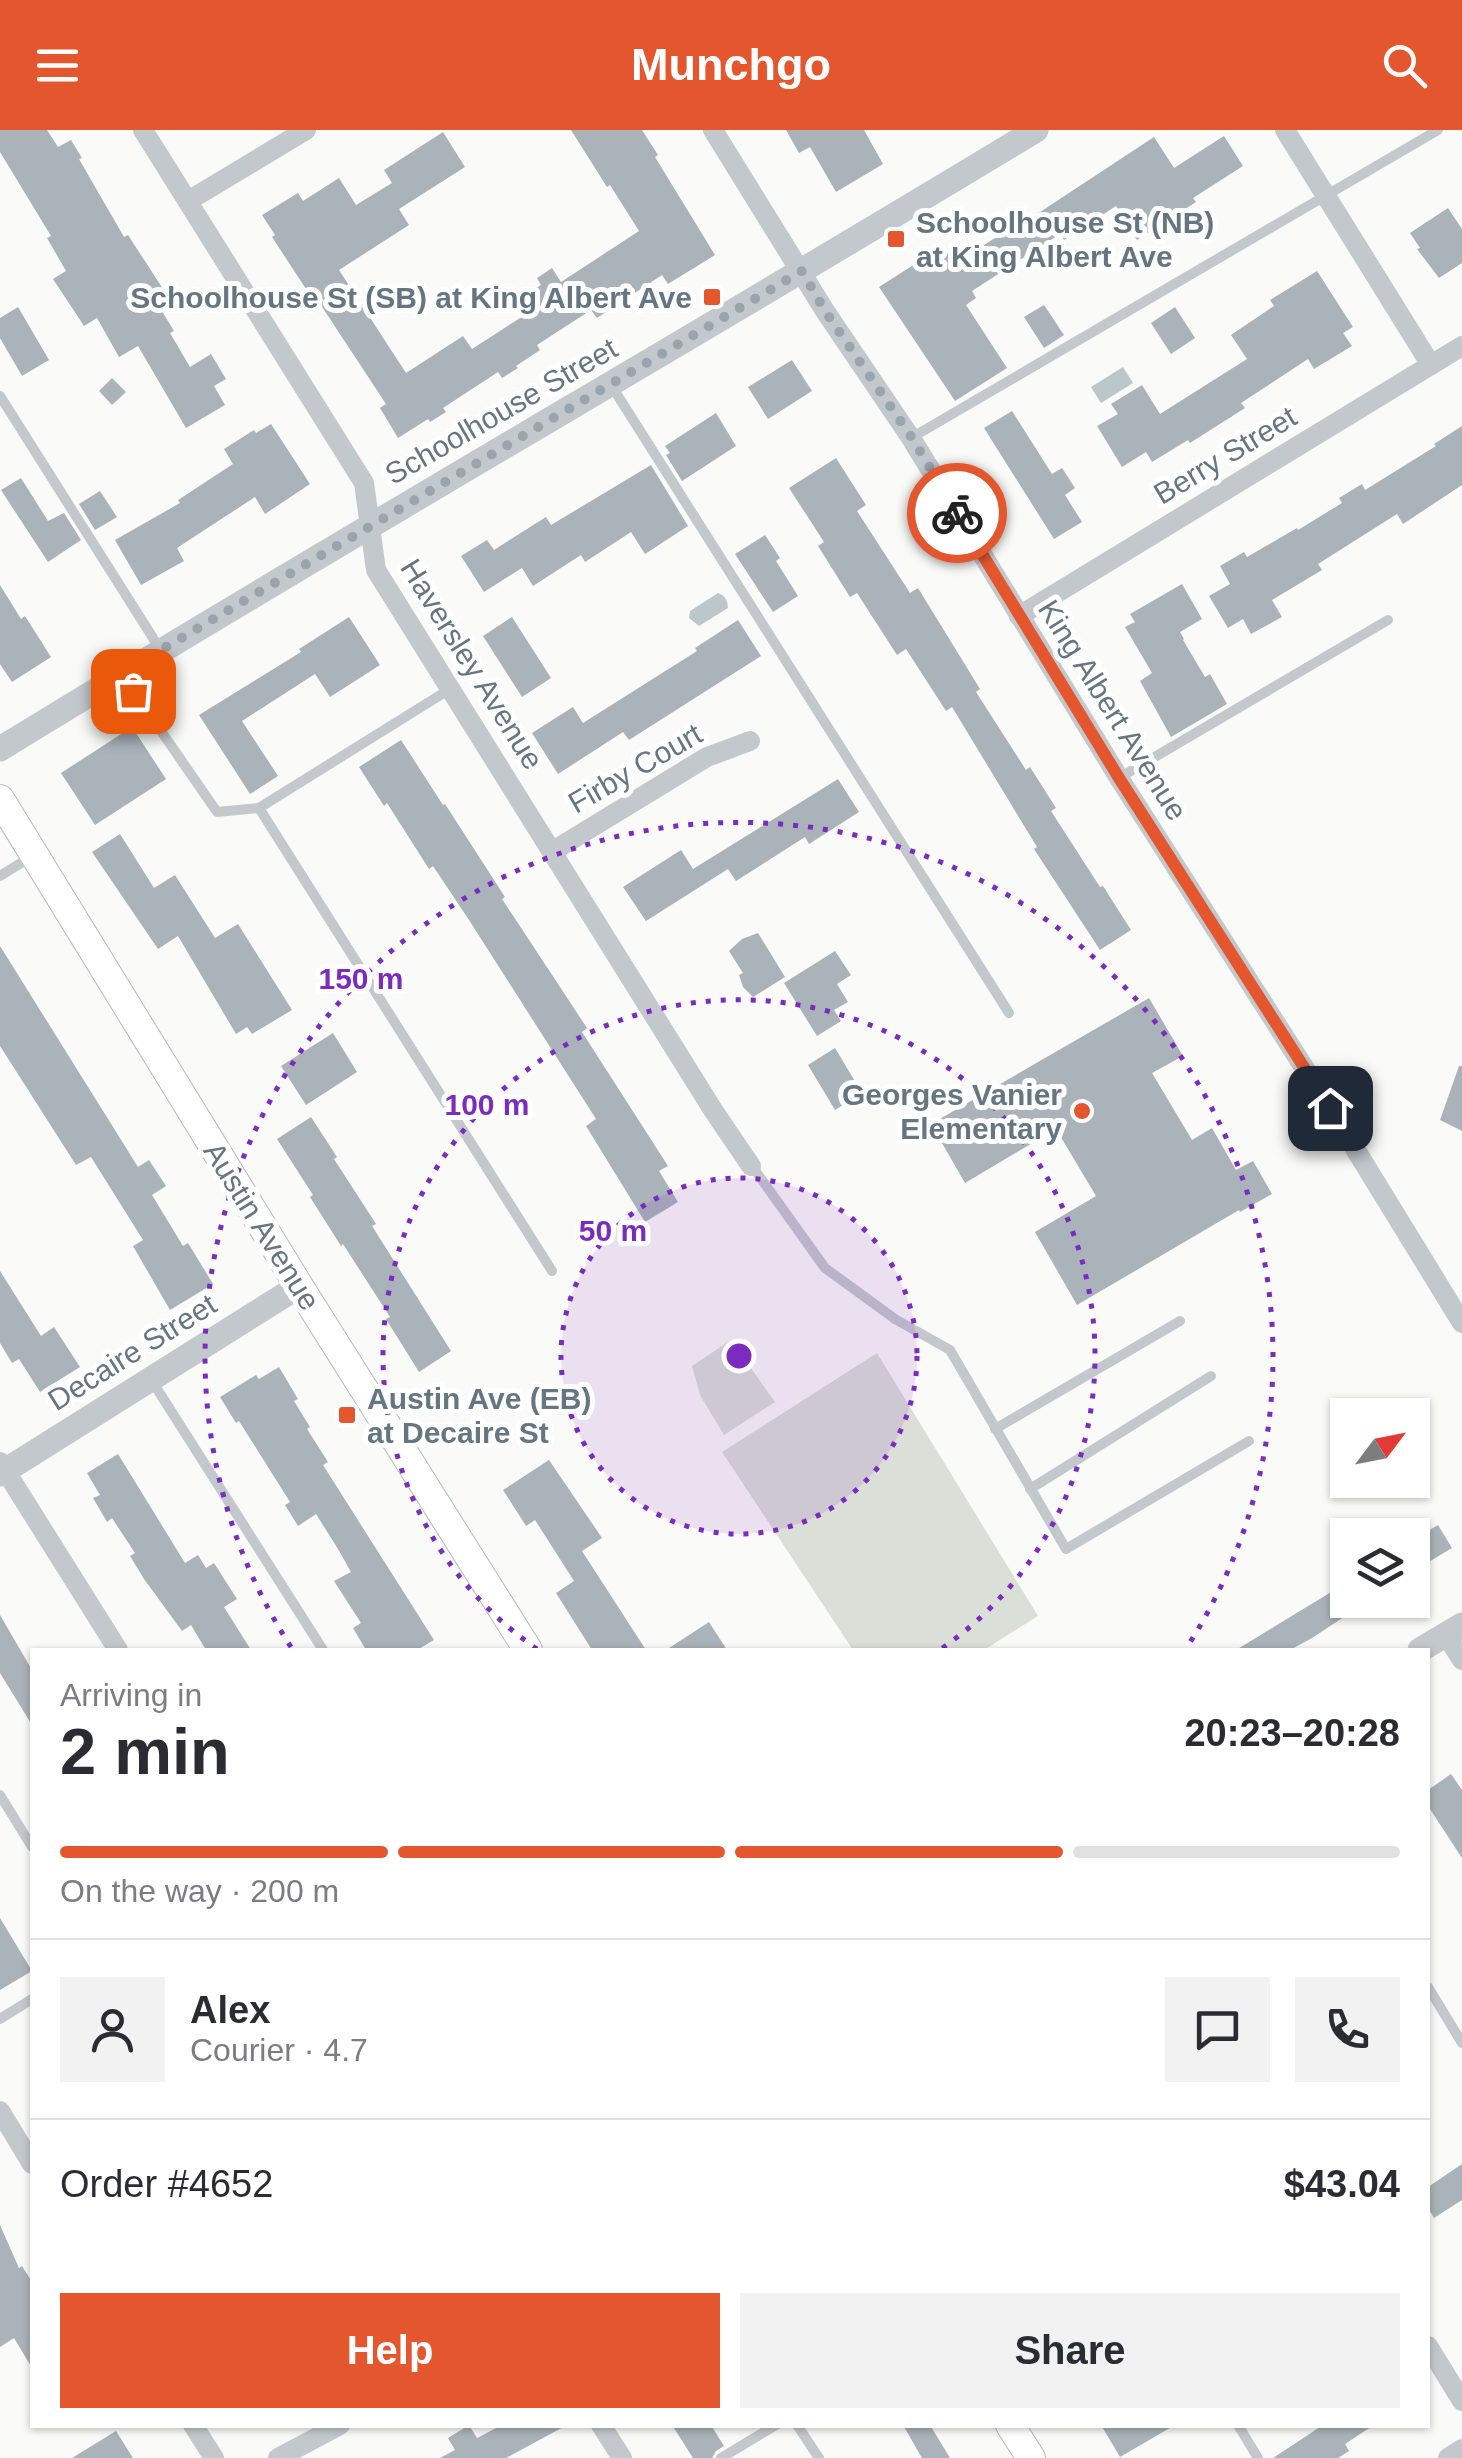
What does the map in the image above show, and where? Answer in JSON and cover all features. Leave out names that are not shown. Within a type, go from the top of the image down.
[{"type":"main road","name":"Austin Avenue","points":[[0,799],[527,1648]]},
{"type":"main road","points":[[1012,2428],[1031,2458]]},
{"type":"street","name":"Haversley Avenue","points":[[143,130],[364,483],[376,570],[751,1166]]},
{"type":"street","points":[[188,200],[306,130]]},
{"type":"street","name":"King Albert Avenue","points":[[713,130],[825,311],[912,438],[1119,778],[1462,1322]]},
{"type":"street","name":"Schoolhouse Street","points":[[0,750],[161,650],[1036,130]]},
{"type":"street","points":[[1286,130],[1431,364]]},
{"type":"street","name":"Berry Street","points":[[1019,616],[1462,346]]},
{"type":"street","name":"Firby Court","points":[[553,852],[706,757],[750,741]]},
{"type":"street","name":"Decaire Street","points":[[2,1469],[299,1286]]},
{"type":"street","points":[[2,1469],[117,1648]]},
{"type":"street","points":[[1423,1648],[1454,1630],[1462,1660]]},
{"type":"street","points":[[0,2111],[30,2161]]},
{"type":"street","points":[[1430,2349],[1462,2401]]},
{"type":"street","points":[[196,2428],[214,2458]]},
{"type":"street","points":[[278,2458],[334,2428]]},
{"type":"street","points":[[603,2428],[622,2458]]},
{"type":"street","points":[[1448,2458],[1462,2449]]},
{"type":"lane","points":[[912,438],[1438,130]]},
{"type":"lane","points":[[610,384],[1009,1013]]},
{"type":"lane","points":[[0,396],[161,650]]},
{"type":"lane","points":[[1119,778],[1388,620]]},
{"type":"lane","points":[[122,675],[217,812],[259,808],[451,688]]},
{"type":"lane","points":[[259,808],[552,1271]]},
{"type":"lane","points":[[0,876],[35,854]]},
{"type":"lane","points":[[751,1166],[825,1268],[950,1350],[1066,1549],[1250,1441]]},
{"type":"lane","points":[[995,1429],[1180,1321]]},
{"type":"lane","points":[[1030,1489],[1211,1376]]},
{"type":"lane","points":[[150,1379],[322,1648]]},
{"type":"lane","points":[[0,1795],[30,1845]]},
{"type":"lane","points":[[1430,1990],[1462,2042]]},
{"type":"lane","points":[[0,2019],[30,1999]]},
{"type":"lane","points":[[720,2458],[771,2428]]},
{"type":"lane","points":[[800,2428],[819,2458]]},
{"type":"lane","points":[[1240,2428],[1258,2458]]},
{"type":"shaded area","points":[[1123,367],[1133,383],[1101,403],[1091,387]]},
{"type":"shaded area","points":[[718,593],[726,599],[728,608],[699,626],[689,618],[690,611]]},
{"type":"shaded area","points":[[731,1340],[775,1402],[724,1435],[700,1395],[692,1366]]},
{"type":"shaded area","points":[[877,1353],[1038,1616],[987,1648],[852,1648],[722,1452]]},
{"type":"building","points":[[0,130],[47,130],[58,147],[71,140],[124,237],[128,235],[165,292],[154,298],[190,367],[211,354],[226,379],[214,386],[225,405],[186,428],[138,346],[119,357],[97,318],[84,326],[53,279],[66,271],[47,238],[51,236],[0,152]]},
{"type":"building","points":[[571,130],[642,130],[715,255],[668,284],[662,275],[597,318],[591,310],[537,345],[540,350],[518,368],[502,378],[498,372],[443,408],[446,412],[398,438],[380,408],[386,404],[309,287],[306,289],[262,215],[298,193],[303,201],[339,178],[356,205],[392,183],[384,170],[443,132],[465,167],[399,209],[409,225],[339,270],[406,373],[463,336],[472,349],[531,311],[522,297],[541,285],[537,278],[552,268],[561,282],[639,231]]},
{"type":"building","points":[[786,130],[864,130],[883,164],[836,192],[810,147],[799,153]]},
{"type":"building","points":[[1224,136],[1243,166],[1137,240],[1116,206],[1064,240],[1060,234],[972,291],[976,298],[966,305],[1007,368],[955,401],[879,287],[943,246],[954,264],[1154,137],[1174,168]]},
{"type":"building","points":[[1448,208],[1462,229],[1462,263],[1439,278],[1410,233]]},
{"type":"building","points":[[1317,271],[1353,327],[1343,333],[1352,346],[1314,369],[1308,359],[1241,403],[1245,408],[1190,443],[1188,440],[1152,462],[1146,452],[1122,467],[1097,426],[1118,414],[1111,404],[1142,385],[1160,414],[1247,359],[1231,335],[1274,306],[1270,300]]},
{"type":"building","points":[[1044,305],[1064,335],[1044,348],[1024,317]]},
{"type":"building","points":[[18,307],[49,360],[22,376],[0,338],[0,318]]},
{"type":"building","points":[[1175,307],[1195,338],[1171,354],[1151,323]]},
{"type":"building","points":[[792,360],[812,391],[768,419],[748,387]]},
{"type":"building","points":[[112,378],[126,392],[112,405],[99,391]]},
{"type":"building","points":[[1012,411],[1052,474],[1062,468],[1075,488],[1065,495],[1082,522],[1054,539],[984,428]]},
{"type":"building","points":[[716,413],[736,446],[682,481],[666,455],[670,453],[665,446]]},
{"type":"building","points":[[271,424],[310,484],[265,514],[255,497],[177,548],[184,561],[141,585],[115,540],[180,503],[178,500],[233,464],[224,449]]},
{"type":"building","points":[[1462,426],[1462,485],[1403,524],[1397,514],[1318,564],[1322,570],[1272,600],[1282,617],[1251,634],[1243,619],[1228,628],[1209,596],[1230,584],[1220,566],[1244,552],[1247,557],[1298,530],[1342,503],[1339,498],[1362,484],[1365,490]]},
{"type":"building","points":[[836,458],[866,505],[857,511],[910,593],[918,588],[980,689],[976,692],[1026,770],[1030,767],[1056,808],[1051,811],[1131,930],[1100,950],[1034,849],[1037,847],[952,707],[946,711],[906,649],[897,655],[857,593],[850,597],[818,546],[824,542],[789,488]]},
{"type":"building","points":[[651,465],[688,526],[645,554],[631,532],[585,562],[581,555],[533,586],[522,568],[484,592],[461,556],[487,540],[494,550],[546,517],[551,525]]},
{"type":"building","points":[[21,478],[48,521],[64,513],[81,540],[48,562],[1,490]]},
{"type":"building","points":[[100,491],[117,517],[95,530],[79,504]]},
{"type":"building","points":[[765,535],[798,596],[773,612],[735,554]]},
{"type":"building","points":[[1182,584],[1202,619],[1180,632],[1183,640],[1227,704],[1171,737],[1140,681],[1152,673],[1125,627],[1135,622],[1130,614]]},
{"type":"building","points":[[0,585],[51,657],[12,682],[0,664]]},
{"type":"building","points":[[349,617],[380,665],[330,697],[315,674],[242,721],[278,776],[250,794],[199,715],[301,652],[299,649]]},
{"type":"building","points":[[512,617],[551,678],[522,697],[483,636]]},
{"type":"building","points":[[738,620],[761,656],[629,740],[623,732],[558,774],[532,733],[573,707],[583,723],[697,651],[695,648]]},
{"type":"building","points":[[132,727],[166,779],[95,825],[61,773]]},
{"type":"building","points":[[401,740],[505,897],[502,899],[587,1028],[582,1032],[668,1166],[659,1171],[678,1202],[645,1222],[586,1126],[596,1119],[433,866],[429,869],[359,767]]},
{"type":"building","points":[[838,779],[859,812],[809,844],[805,837],[736,881],[728,869],[646,921],[623,887],[681,850],[693,869]]},
{"type":"building","points":[[120,834],[154,888],[175,875],[215,938],[238,924],[292,1010],[252,1034],[247,1027],[236,1034],[178,936],[158,949],[92,852]]},
{"type":"building","points":[[758,933],[785,977],[753,997],[743,987],[739,975],[743,973],[729,951],[742,939]]},
{"type":"building","points":[[0,946],[138,1167],[149,1160],[166,1186],[152,1195],[183,1246],[188,1243],[213,1284],[170,1310],[133,1246],[143,1240],[91,1157],[76,1165],[0,1046]]},
{"type":"building","points":[[835,951],[851,975],[837,984],[848,1002],[834,1010],[841,1021],[817,1036],[784,983]]},
{"type":"building","points":[[1149,998],[1183,1056],[1152,1073],[1192,1140],[1212,1128],[1236,1170],[1253,1161],[1272,1194],[1077,1305],[1035,1232],[1096,1196],[1056,1129],[965,1183],[931,1124]]},
{"type":"building","points":[[333,1033],[357,1072],[306,1105],[281,1066]]},
{"type":"building","points":[[835,1048],[862,1093],[835,1110],[808,1065]]},
{"type":"building","points":[[1462,1066],[1462,1131],[1440,1120]]},
{"type":"building","points":[[311,1117],[376,1224],[372,1226],[451,1351],[419,1372],[386,1319],[390,1317],[341,1246],[277,1139]]},
{"type":"building","points":[[0,1271],[41,1336],[54,1327],[80,1367],[40,1392],[19,1359],[12,1363],[0,1343]]},
{"type":"building","points":[[279,1367],[298,1399],[294,1401],[310,1427],[307,1429],[328,1462],[323,1465],[434,1640],[420,1648],[365,1648],[353,1628],[361,1623],[334,1581],[351,1572],[338,1549],[316,1514],[298,1526],[285,1505],[290,1502],[220,1397],[256,1375],[259,1379]]},
{"type":"building","points":[[118,1454],[185,1563],[198,1555],[206,1568],[214,1563],[237,1599],[224,1607],[250,1648],[205,1648],[191,1625],[182,1631],[144,1579],[130,1556],[135,1553],[112,1518],[107,1522],[93,1498],[100,1495],[87,1473]]},
{"type":"building","points":[[549,1460],[602,1538],[582,1551],[645,1648],[591,1648],[556,1593],[574,1581],[535,1520],[526,1526],[503,1490]]},
{"type":"building","points":[[1438,1525],[1452,1548],[1430,1561],[1430,1530]]},
{"type":"building","points":[[1330,1593],[1330,1618],[1342,1618],[1294,1648],[1239,1648]]},
{"type":"building","points":[[0,1615],[30,1667],[30,1722],[0,1673]]},
{"type":"building","points":[[709,1622],[726,1648],[669,1648]]},
{"type":"building","points":[[1451,1774],[1462,1790],[1462,1858],[1430,1809],[1430,1789]]},
{"type":"building","points":[[0,1918],[30,1972],[0,1990]]},
{"type":"building","points":[[1462,2164],[1462,2200],[1434,2218],[1430,2211],[1430,2186]]},
{"type":"building","points":[[0,2225],[19,2268],[22,2266],[30,2279],[30,2365],[14,2338],[0,2347]]},
{"type":"building","points":[[464,2428],[471,2428],[477,2438],[496,2428],[561,2428],[506,2458],[440,2458],[455,2450],[448,2438]]},
{"type":"building","points":[[674,2428],[713,2428],[724,2446],[712,2458],[693,2458]]},
{"type":"building","points":[[905,2428],[932,2428],[950,2458],[922,2458]]},
{"type":"building","points":[[1103,2428],[1170,2428],[1120,2457]]},
{"type":"building","points":[[1318,2428],[1369,2428],[1345,2444],[1349,2451],[1338,2458],[1273,2458]]},
{"type":"building","points":[[116,2431],[133,2458],[72,2458]]},
{"type":"way so far","points":[[133,691],[122,675],[161,650],[802,271],[957,513]]},
{"type":"place","name":"Schoolhouse St (NB) at King Albert Ave","points":[[896,239]]},
{"type":"place","name":"Schoolhouse St (SB) at King Albert Ave","points":[[712,297]]},
{"type":"place","name":"Georges Vanier Elementary","points":[[1082,1111]]},
{"type":"place","name":"Austin Ave (EB) at Decaire St","points":[[347,1415]]},
{"type":"route","points":[[957,513],[1119,778],[1330,1108]]}]
